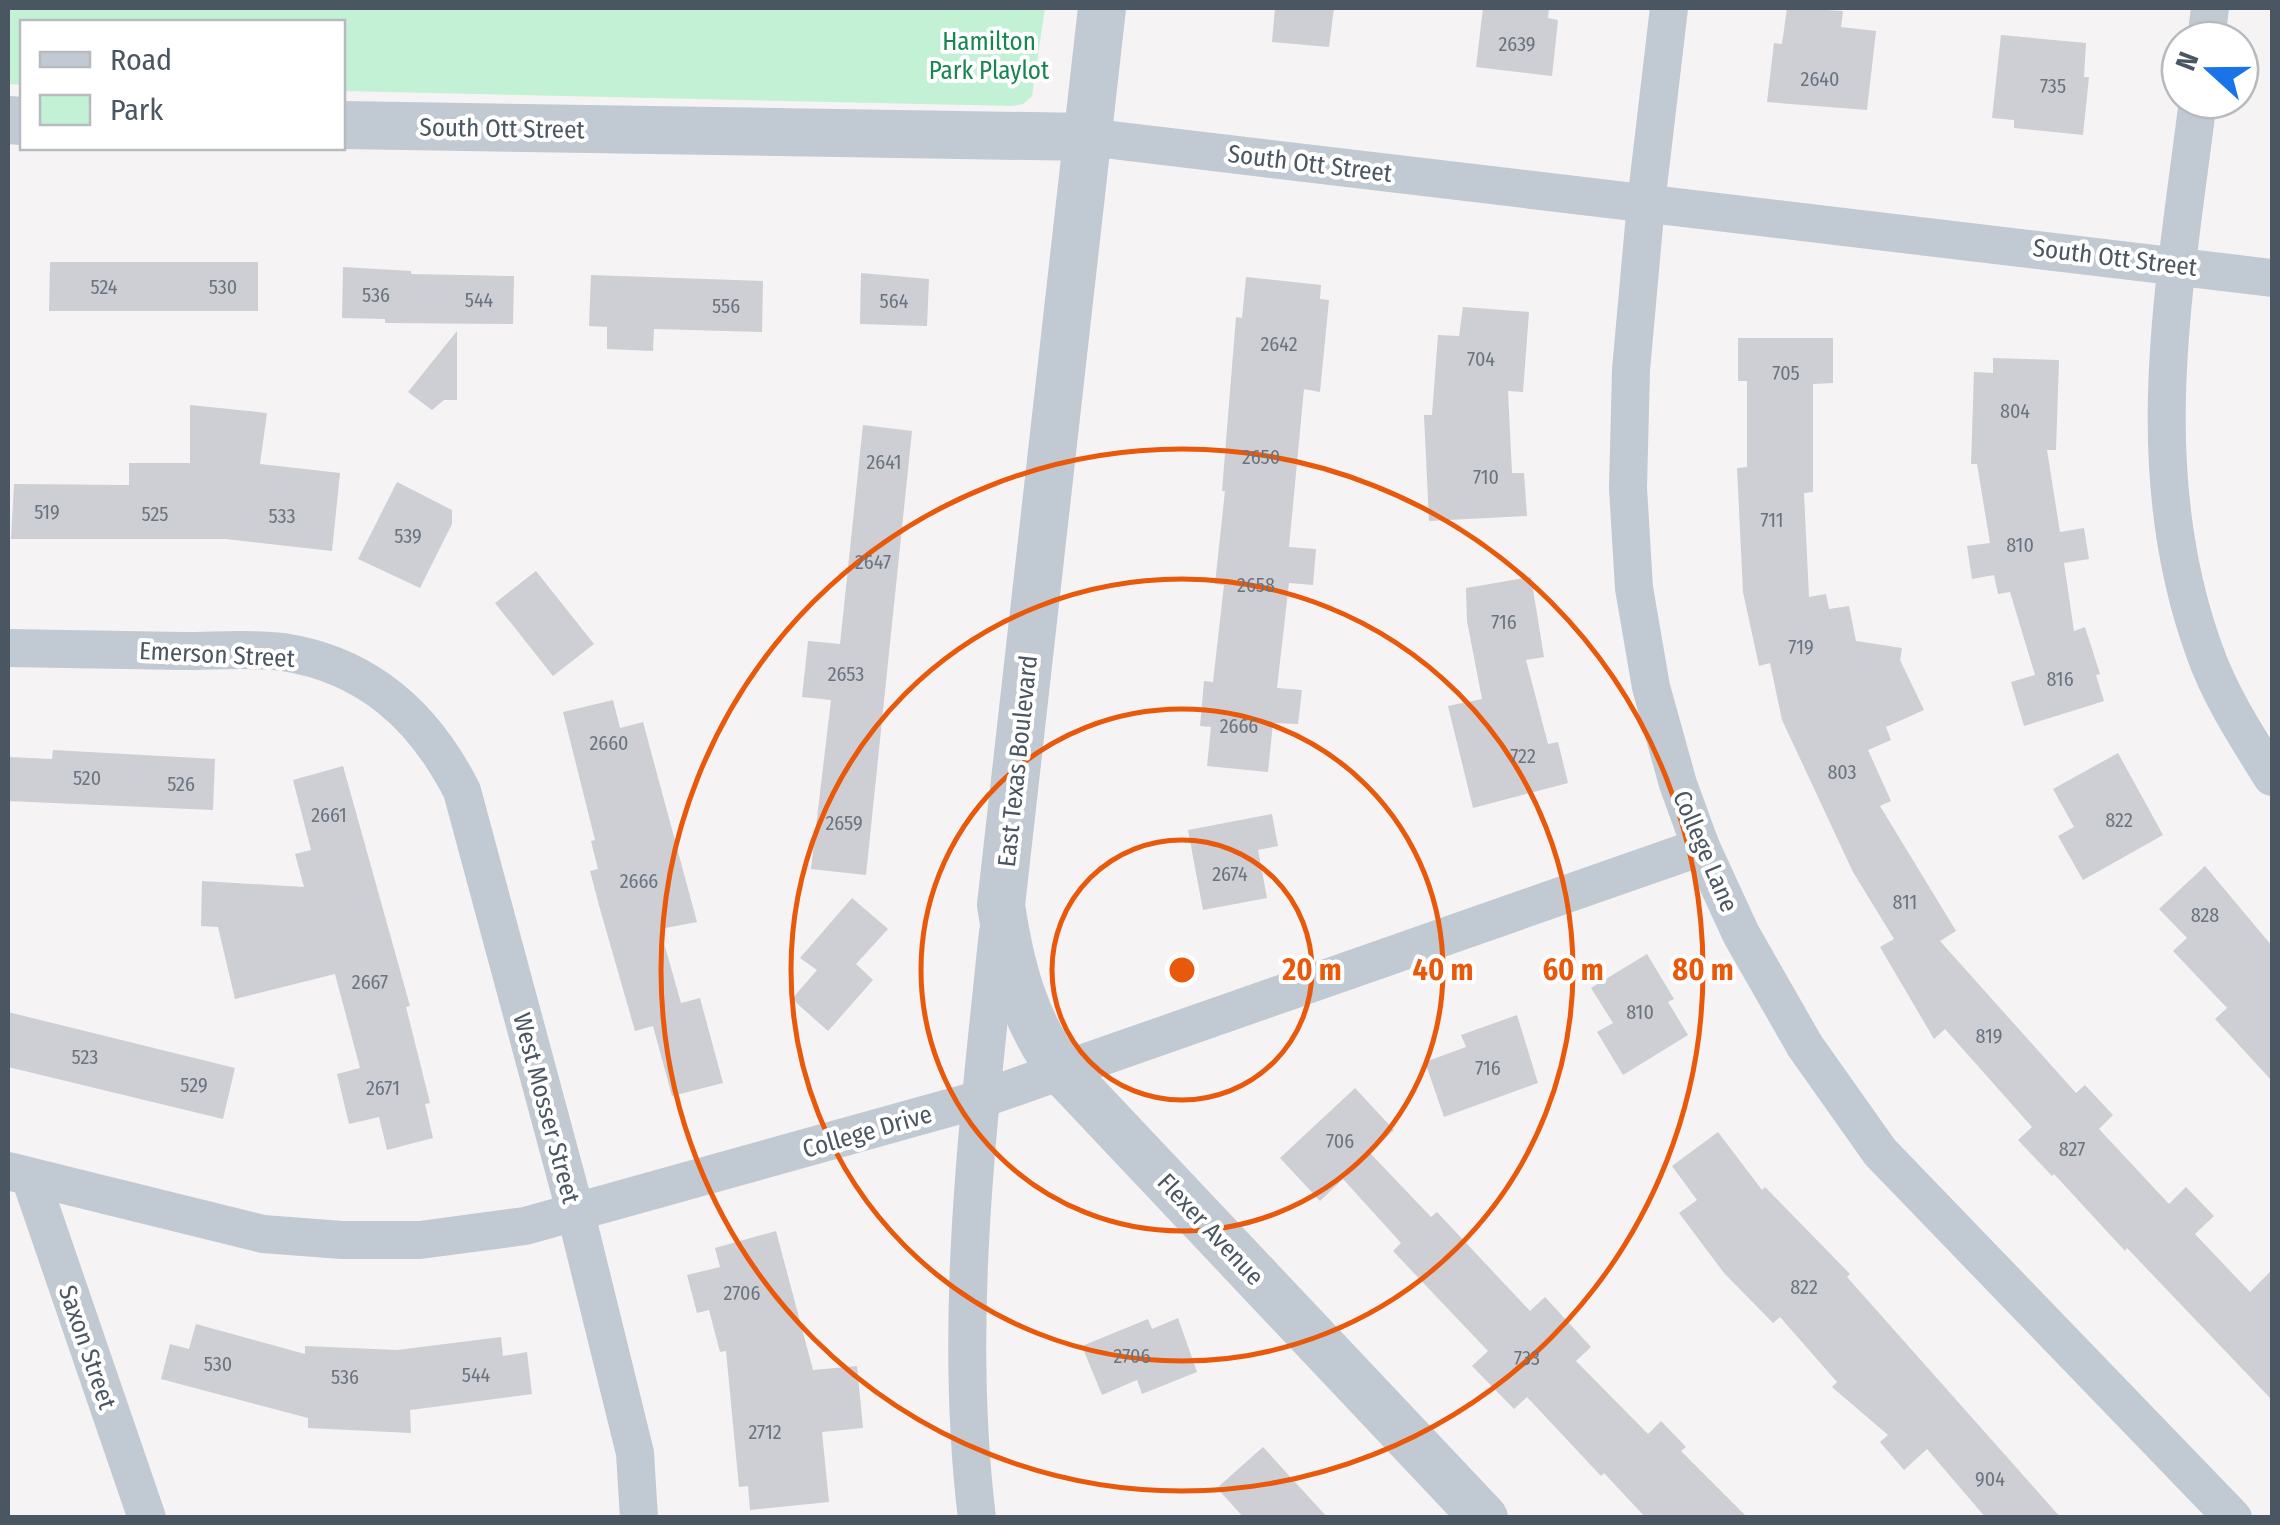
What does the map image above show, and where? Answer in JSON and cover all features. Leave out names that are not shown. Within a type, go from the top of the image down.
[{"type":"street","name":"East Texas Boulevard","points":[[977,1518],[967,1373],[970,1252],[981,1099],[1102,8]]},
{"type":"street","name":"College Lane","points":[[1669,8],[1631,370],[1628,488],[1634,588],[1651,687],[1678,784],[1701,847],[1741,934],[1805,1046],[1880,1152],[2233,1518]]},
{"type":"street","points":[[2196,120],[2168,342],[2165,420],[2170,498],[2183,575],[2204,651],[2236,720],[2272,778]]},
{"type":"street","name":"South Ott Street","points":[[345,126],[1087,137],[2272,278]]},
{"type":"street","name":"Emerson Street","points":[[8,648],[281,652],[326,662],[375,686],[410,714]]},
{"type":"street","name":"West Mosser Street","points":[[410,714],[444,756],[462,791],[576,1214],[634,1453],[639,1518]]},
{"type":"street","name":"College Drive","points":[[19,1174],[263,1234],[420,1240],[525,1226],[981,1099],[1701,847]]},
{"type":"street","name":"Flexer Avenue","points":[[1000,905],[1008,957],[1024,1007],[1062,1071],[1484,1518]]},
{"type":"street","name":"Saxon Street","points":[[19,1174],[146,1518]]},
{"type":"green space","name":"Hamilton Park Playlot","points":[[8,8],[1045,8],[1032,96],[1023,104],[1012,106],[345,91],[345,20],[20,20],[20,85],[8,84]]},
{"type":"building","points":[[1275,8],[1334,8],[1329,47],[1272,42]]},
{"type":"building","points":[[1483,8],[1549,8],[1548,18],[1558,20],[1552,76],[1476,67]]},
{"type":"building","points":[[1787,8],[1843,11],[1841,27],[1876,31],[1867,110],[1767,102],[1774,43],[1782,44]]},
{"type":"building","points":[[2001,35],[2086,43],[2084,77],[2089,77],[2083,135],[2014,128],[2014,120],[1992,118]]},
{"type":"building","points":[[50,262],[258,262],[258,311],[49,311]]},
{"type":"building","points":[[343,267],[411,274],[514,276],[513,324],[385,323],[385,319],[342,318]]},
{"type":"building","points":[[861,273],[929,279],[927,326],[860,324]]},
{"type":"building","points":[[591,275],[763,281],[762,332],[654,329],[653,351],[607,349],[607,327],[589,326]]},
{"type":"building","points":[[1246,277],[1321,285],[1320,299],[1329,300],[1320,392],[1304,389],[1289,547],[1316,549],[1313,585],[1289,583],[1277,688],[1302,690],[1298,724],[1273,723],[1268,772],[1207,766],[1211,727],[1200,726],[1204,681],[1213,682],[1224,585],[1215,584],[1236,317],[1242,318]]},
{"type":"building","points":[[1463,307],[1529,312],[1523,392],[1508,391],[1512,473],[1524,473],[1527,516],[1429,521],[1424,415],[1432,415],[1438,335],[1459,336]]},
{"type":"building","points":[[457,331],[457,400],[444,400],[432,410],[408,392]]},
{"type":"building","points":[[1738,338],[1833,338],[1833,383],[1813,384],[1813,492],[1804,493],[1809,597],[1826,594],[1829,609],[1849,606],[1856,641],[1902,648],[1900,660],[1924,710],[1886,727],[1891,740],[1868,750],[1891,801],[1880,806],[1956,931],[1940,941],[2076,1093],[2085,1085],[2113,1115],[2099,1129],[2169,1204],[2186,1187],[2214,1216],[2195,1234],[2250,1292],[2272,1270],[2272,1400],[2018,1140],[2032,1127],[1945,1029],[1934,1039],[1880,947],[1894,939],[1853,872],[1782,720],[1770,663],[1759,666],[1743,592],[1737,468],[1747,467],[1747,381],[1738,381]]},
{"type":"building","points":[[1993,358],[2059,360],[2056,450],[2047,450],[2060,532],[2084,528],[2089,559],[2064,563],[2074,631],[2085,627],[2104,701],[2024,726],[2011,682],[2035,675],[2010,592],[1998,594],[1994,575],[1972,579],[1967,546],[1990,543],[1977,464],[1971,464],[1974,372],[1993,373]]},
{"type":"building","points":[[190,405],[267,413],[260,464],[340,473],[332,551],[226,539],[11,539],[14,484],[129,485],[129,463],[190,463]]},
{"type":"building","points":[[863,425],[912,431],[866,875],[811,869],[831,700],[802,697],[808,641],[840,644]]},
{"type":"building","points":[[397,482],[452,510],[452,524],[420,588],[358,559]]},
{"type":"building","points":[[536,571],[594,644],[553,676],[495,603]]},
{"type":"building","points":[[1531,577],[1544,657],[1526,660],[1548,744],[1558,742],[1568,783],[1473,808],[1448,706],[1482,699],[1467,621],[1466,588]]},
{"type":"building","points":[[613,700],[620,728],[643,722],[697,922],[660,929],[681,1003],[700,998],[723,1083],[672,1096],[653,1026],[635,1031],[600,909],[590,871],[598,869],[591,841],[595,840],[563,712]]},
{"type":"building","points":[[53,750],[215,759],[213,810],[8,801],[8,757],[52,759]]},
{"type":"building","points":[[2118,753],[2163,835],[2083,880],[2058,836],[2074,827],[2053,789]]},
{"type":"building","points":[[343,766],[410,1006],[406,1007],[430,1103],[425,1104],[433,1138],[387,1150],[379,1117],[349,1124],[337,1074],[360,1068],[335,974],[235,999],[218,927],[201,926],[202,881],[304,887],[295,854],[311,850],[293,780]]},
{"type":"building","points":[[1272,814],[1278,846],[1258,850],[1267,898],[1203,910],[1188,830]]},
{"type":"building","points":[[2205,866],[2272,946],[2272,1081],[2215,1019],[2227,1008],[2173,951],[2187,938],[2159,909]]},
{"type":"building","points":[[852,898],[888,929],[856,964],[873,980],[828,1031],[792,999],[817,970],[800,958]]},
{"type":"building","points":[[1647,954],[1674,999],[1668,1002],[1688,1035],[1623,1075],[1597,1032],[1613,1023],[1591,988]]},
{"type":"building","points":[[8,1012],[235,1068],[223,1119],[8,1067]]},
{"type":"building","points":[[1517,1015],[1538,1083],[1444,1117],[1425,1062],[1466,1047],[1461,1035]]},
{"type":"building","points":[[1355,1088],[1394,1130],[1370,1153],[1431,1217],[1437,1212],[1530,1311],[1545,1297],[1591,1347],[1576,1361],[1648,1434],[1661,1421],[1686,1447],[1681,1451],[1748,1518],[1646,1518],[1527,1397],[1514,1409],[1472,1366],[1488,1351],[1393,1251],[1401,1243],[1343,1179],[1320,1201],[1280,1158]]},
{"type":"building","points":[[1718,1132],[1762,1190],[1765,1187],[1850,1274],[1847,1277],[2061,1518],[1986,1518],[1927,1449],[1904,1470],[1880,1442],[1888,1435],[1832,1387],[1837,1382],[1780,1317],[1773,1323],[1724,1273],[1679,1213],[1697,1200],[1672,1166]]},
{"type":"building","points":[[776,1231],[813,1370],[857,1366],[863,1428],[822,1432],[829,1502],[750,1510],[748,1486],[739,1487],[726,1351],[720,1352],[709,1310],[697,1313],[687,1275],[720,1267],[715,1248]]},
{"type":"building","points":[[1178,1318],[1197,1372],[1142,1394],[1137,1380],[1102,1395],[1082,1346],[1148,1319],[1152,1329]]},
{"type":"building","points":[[196,1324],[305,1354],[305,1346],[397,1350],[501,1337],[503,1356],[527,1352],[532,1394],[410,1410],[411,1433],[308,1428],[308,1418],[161,1379],[170,1344],[189,1349]]},
{"type":"building","points":[[1263,1447],[1328,1518],[1244,1518],[1217,1488]]}]
